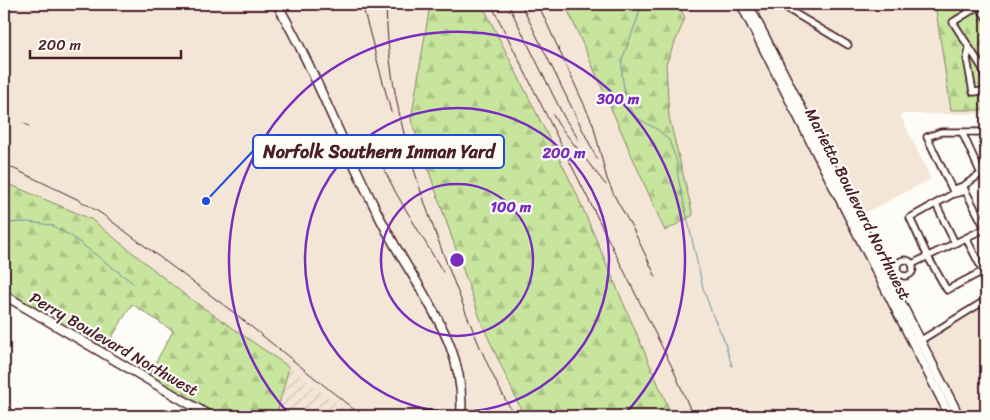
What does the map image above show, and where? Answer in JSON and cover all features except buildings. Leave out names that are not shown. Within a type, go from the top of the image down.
[{"type":"main road","points":[[277,4],[302,51],[373,205],[446,335],[458,371],[462,416]]},
{"type":"main road","points":[[746,5],[888,278],[916,343],[959,416]]},
{"type":"main road","name":"Marietta Boulevard Northwest","points":[[746,5],[916,343],[950,416]]},
{"type":"main road","name":"Perry Boulevard Northwest","points":[[4,295],[210,416]]},
{"type":"street","points":[[779,4],[848,45]]},
{"type":"street","points":[[986,17],[978,5],[953,22],[968,49],[983,69],[986,77]]},
{"type":"street","points":[[968,49],[967,59],[974,92],[986,91]]},
{"type":"street","points":[[953,193],[927,137],[941,132],[986,132]]},
{"type":"street","points":[[962,132],[981,174],[964,187],[956,188],[953,193],[910,218],[928,257],[947,290],[983,271],[966,238]]},
{"type":"street","points":[[912,264],[986,228],[964,187]]},
{"type":"street","points":[[936,204],[955,243]]},
{"type":"street","points":[[899,273],[898,265],[900,262],[904,260],[912,264]]},
{"type":"street","points":[[899,273],[903,276],[910,274],[913,268],[912,264]]},
{"type":"street","points":[[888,278],[899,273]]},
{"type":"street","points":[[916,343],[986,300]]},
{"type":"shaded area","points":[[4,4],[435,4],[430,5],[411,120],[482,324],[524,416],[342,416],[289,367],[185,295],[91,219],[4,182]]},
{"type":"shaded area","points":[[482,4],[565,4],[665,231],[693,214],[669,117],[666,64],[685,18],[678,4],[935,4],[951,110],[986,110],[986,114],[900,114],[931,179],[851,220],[912,343],[986,296],[986,416],[672,416],[574,188]]},
{"type":"shaded area","points":[[289,367],[353,416],[276,416]]},
{"type":"green space","points":[[482,4],[574,188],[672,416],[524,416],[482,324],[411,120],[430,5]]},
{"type":"green space","points":[[572,4],[678,4],[685,18],[666,64],[669,117],[693,215],[665,231],[566,6]]},
{"type":"green space","points":[[935,4],[986,4],[986,110],[951,110]]},
{"type":"green space","points":[[4,182],[91,219],[185,295],[289,367],[276,416],[210,416],[147,378],[173,331],[132,304],[103,352],[4,296]]},
{"type":"waterway","points":[[641,4],[622,60],[622,75],[627,105],[636,117],[658,130],[669,140],[677,162],[678,177],[703,288],[723,337],[732,366]]},
{"type":"waterway","points":[[4,223],[28,222],[51,225],[71,236],[133,283]]},
{"type":"railway","points":[[362,4],[391,112]]},
{"type":"railway","points":[[386,4],[392,77],[407,146],[417,180],[474,334],[497,384],[515,416]]},
{"type":"railway","points":[[491,4],[674,371],[693,416]]},
{"type":"railway","points":[[508,4],[564,117],[579,140]]},
{"type":"railway","points":[[521,4],[597,159]]},
{"type":"railway","points":[[538,4],[593,124],[607,179],[656,277]]},
{"type":"railway","points":[[553,115],[606,185]]},
{"type":"railway","points":[[24,123],[29,126]]},
{"type":"railway","points":[[381,163],[396,193],[443,272]]},
{"type":"railway","points":[[4,164],[79,200],[102,214],[233,312],[362,416]]},
{"type":"place","name":"Norfolk Southern Inman Yard","points":[[206,201]]}]
